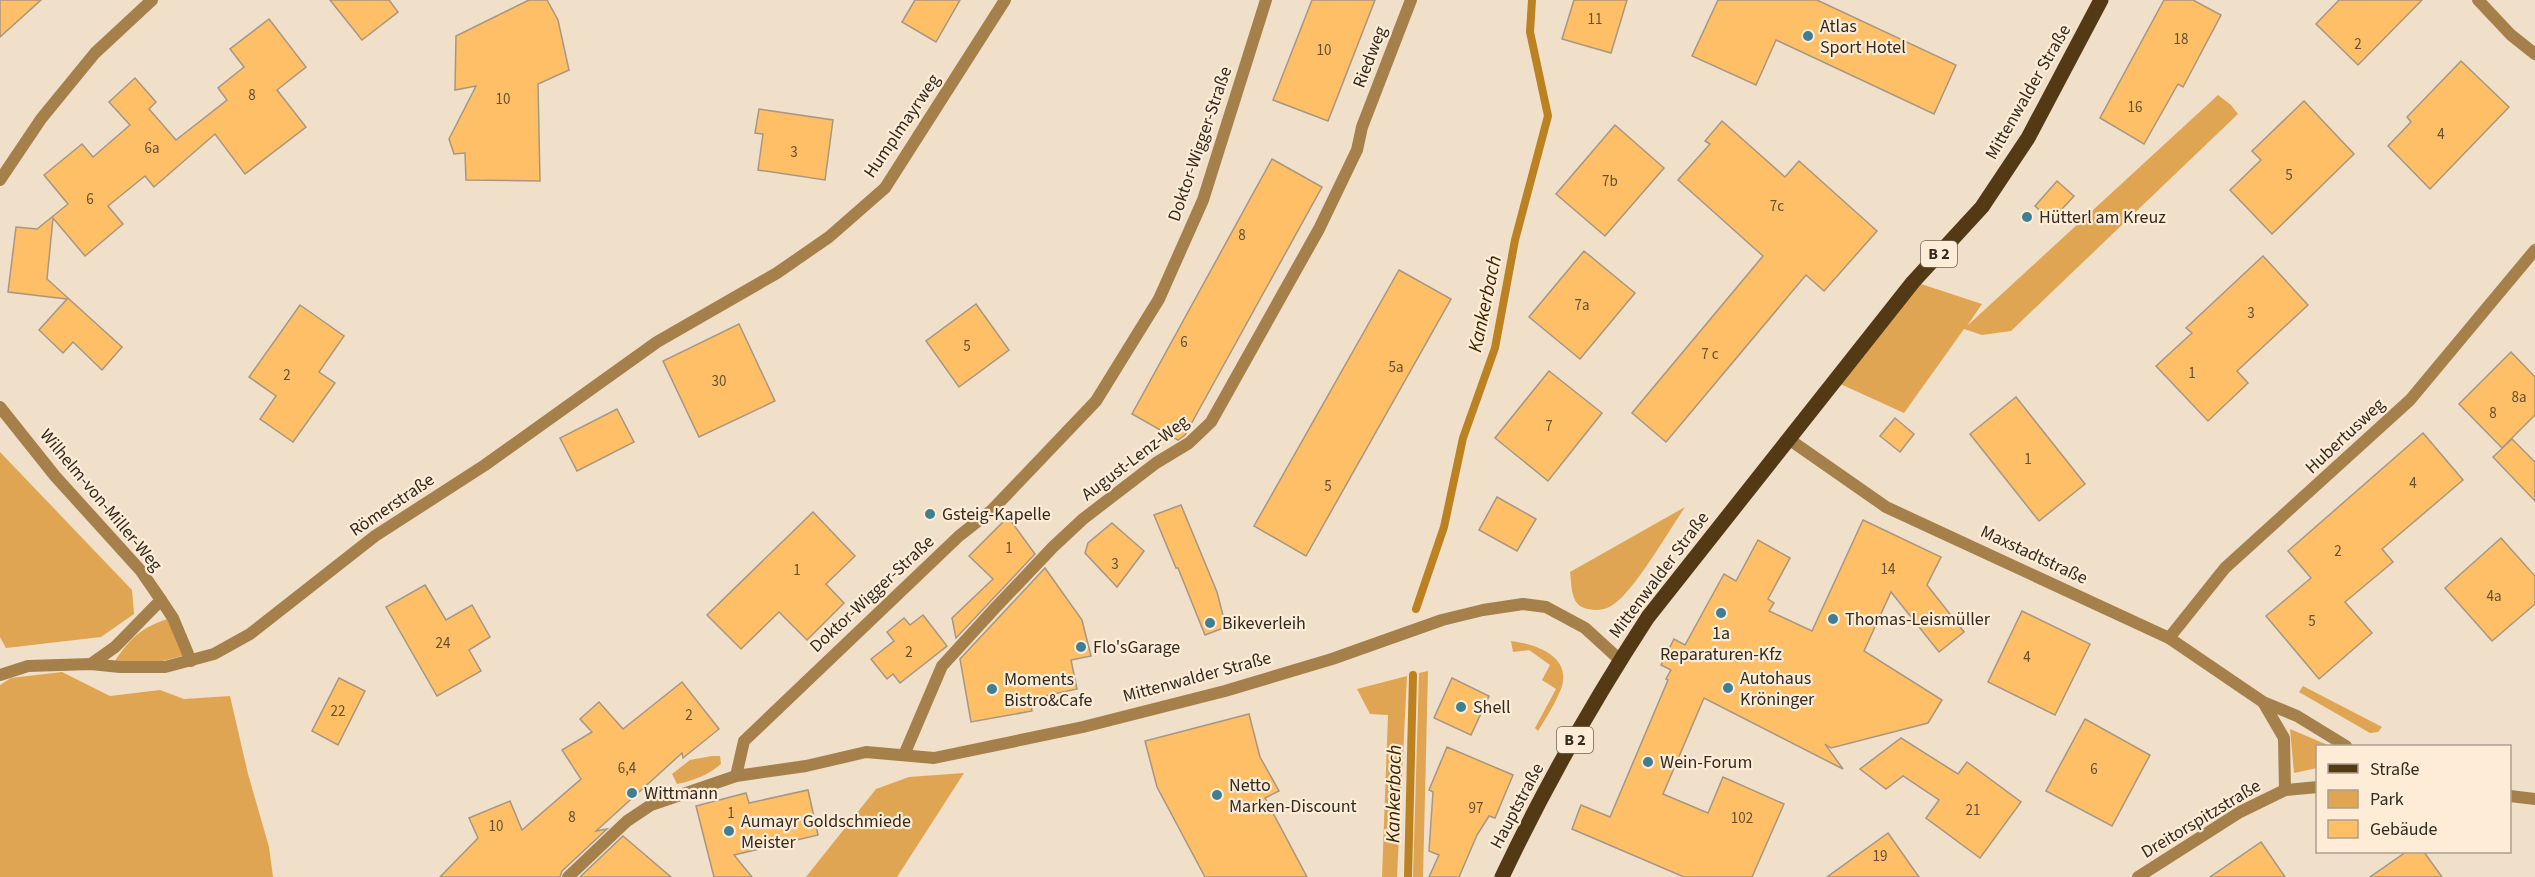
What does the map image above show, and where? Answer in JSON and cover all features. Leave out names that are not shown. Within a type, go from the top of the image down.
[{"type":"main road","name":"Mittenwalder Straße","points":[[1620,660],[1657,603],[1748,489],[1791,440],[1913,282],[1982,207],[2028,138],[2101,0]]},
{"type":"main road","name":"Hauptstraße","points":[[1502,877],[1529,820],[1620,660]]},
{"type":"street","points":[[0,180],[41,119],[95,53],[152,0]]},
{"type":"street","name":"Humplmayrweg","points":[[777,273],[829,237],[885,188],[1005,0]]},
{"type":"street","name":"Doktor-Wigger-Straße","points":[[736,776],[744,741],[959,536],[992,510],[1096,401],[1159,299],[1203,200],[1266,0]]},
{"type":"street","name":"Riedweg","points":[[1362,127],[1411,0]]},
{"type":"street","points":[[2478,0],[2511,35],[2535,54]]},
{"type":"street","name":"August-Lenz-Weg","points":[[903,755],[942,666],[996,607],[1083,519],[1156,463],[1189,443],[1211,422],[1319,229],[1357,150],[1362,127]]},
{"type":"street","name":"Hubertusweg","points":[[2169,638],[2225,568],[2410,400],[2535,250]]},
{"type":"street","name":"Römerstraße","points":[[0,675],[28,666],[92,664],[120,668],[165,667],[214,654],[250,634],[375,536],[485,465],[657,342],[777,273]]},
{"type":"street","name":"Wilhelm-von-Miller-Weg","points":[[0,406],[55,476],[141,571],[161,600],[114,647],[92,664]]},
{"type":"street","name":"Maxstadtstraße","points":[[1791,440],[1886,507],[2169,638],[2263,702],[2297,716],[2343,745]]},
{"type":"street","points":[[161,600],[173,618],[191,661]]},
{"type":"street","name":"Mittenwalder Straße","points":[[568,877],[627,821],[651,805],[736,776],[806,766],[866,752],[934,758],[1083,727],[1234,688],[1332,659],[1442,620],[1523,604],[1546,607],[1585,628],[1620,660]]},
{"type":"street","name":"Maxstadtstraße","points":[[2263,702],[2284,738],[2285,790]]},
{"type":"street","name":"Dreitorspitzstraße","points":[[2138,877],[2240,812],[2285,790],[2316,787]]},
{"type":"street","points":[[2511,796],[2535,800]]},
{"type":"green space","points":[[2218,95],[2238,114],[2011,331],[1982,335],[1964,329],[1904,413],[1836,382],[1918,283],[1982,304],[1967,326]]},
{"type":"green space","points":[[0,452],[132,590],[134,614],[101,637],[6,648],[0,637]]},
{"type":"green space","points":[[1685,507],[1641,573],[1622,597],[1602,610],[1588,609],[1578,604],[1573,595],[1570,572]]},
{"type":"green space","points":[[167,619],[186,655],[151,664],[115,661],[137,635],[150,626]]},
{"type":"green space","points":[[1511,641],[1541,649],[1557,660],[1562,668],[1561,689],[1538,731],[1535,728],[1556,689],[1542,680],[1550,665],[1529,650],[1513,652]]},
{"type":"green space","points":[[1428,671],[1423,877],[1413,877],[1419,673]]},
{"type":"green space","points":[[62,672],[110,696],[160,690],[184,699],[230,696],[248,774],[269,847],[273,877],[0,877],[0,685],[11,678]]},
{"type":"green space","points":[[1407,676],[1397,877],[1382,877],[1388,715],[1370,714],[1357,689]]},
{"type":"green space","points":[[2303,686],[2382,727],[2378,732],[2370,733],[2299,692]]},
{"type":"green space","points":[[2290,729],[2328,745],[2316,745],[2316,768],[2294,773]]},
{"type":"green space","points":[[720,756],[721,764],[701,777],[677,784],[672,774],[690,760]]},
{"type":"green space","points":[[964,773],[897,877],[806,877],[876,789],[909,777]]},
{"type":"building","points":[[0,0],[41,0],[0,37]]},
{"type":"building","points":[[330,0],[389,0],[398,12],[362,40]]},
{"type":"building","points":[[529,0],[547,0],[558,20],[569,70],[538,84],[540,181],[466,180],[465,153],[454,154],[449,139],[476,86],[455,90],[456,36]]},
{"type":"building","points":[[915,0],[960,0],[936,42],[902,22]]},
{"type":"building","points":[[1312,0],[1375,0],[1328,121],[1273,100]]},
{"type":"building","points":[[1574,0],[1627,0],[1611,53],[1562,39]]},
{"type":"building","points":[[1718,0],[1817,0],[1956,65],[1934,114],[1776,40],[1756,85],[1692,56]]},
{"type":"building","points":[[2164,0],[2193,0],[2221,15],[2183,87],[2178,84],[2144,144],[2100,118]]},
{"type":"building","points":[[2339,0],[2422,0],[2358,65],[2316,24]]},
{"type":"building","points":[[269,19],[306,67],[277,90],[306,127],[245,174],[215,134],[154,187],[145,176],[108,206],[123,224],[85,256],[53,218],[47,279],[122,347],[102,370],[73,342],[63,353],[39,330],[67,299],[8,292],[16,227],[37,229],[68,204],[44,175],[82,144],[93,157],[130,125],[109,102],[135,78],[156,102],[149,109],[176,140],[227,100],[218,88],[244,67],[230,49]]},
{"type":"building","points":[[2461,61],[2509,107],[2430,189],[2388,146],[2411,122],[2407,117]]},
{"type":"building","points":[[2304,101],[2354,154],[2272,234],[2230,190],[2261,160],[2252,151]]},
{"type":"building","points":[[759,109],[833,120],[825,180],[758,170],[763,134],[755,133]]},
{"type":"building","points":[[1722,121],[1785,177],[1799,161],[1877,231],[1824,291],[1806,275],[1666,442],[1632,413],[1763,256],[1678,180],[1710,144],[1705,141]]},
{"type":"building","points":[[1615,125],[1664,168],[1605,236],[1556,194]]},
{"type":"building","points":[[1272,159],[1322,187],[1185,435],[1178,440],[1132,414]]},
{"type":"building","points":[[2057,181],[2074,196],[2051,221],[2035,206]]},
{"type":"building","points":[[1584,251],[1635,293],[1580,359],[1529,317]]},
{"type":"building","points":[[2263,256],[2308,305],[2237,371],[2248,383],[2208,421],[2156,366],[2192,333],[2186,328]]},
{"type":"building","points":[[1399,270],[1451,299],[1306,556],[1254,526]]},
{"type":"building","points":[[976,304],[1009,350],[959,387],[926,341]]},
{"type":"building","points":[[300,305],[344,336],[319,372],[335,383],[293,442],[260,419],[276,396],[249,377]]},
{"type":"building","points":[[739,324],[775,401],[699,437],[663,361]]},
{"type":"building","points":[[2511,352],[2535,377],[2535,415],[2502,448],[2459,404]]},
{"type":"building","points":[[1549,371],[1602,413],[1548,481],[1495,438]]},
{"type":"building","points":[[2016,397],[2085,484],[2039,521],[1970,434]]},
{"type":"building","points":[[617,409],[634,442],[577,471],[560,438]]},
{"type":"building","points":[[1895,418],[1914,434],[1900,452],[1880,436]]},
{"type":"building","points":[[2423,433],[2463,480],[2382,549],[2393,562],[2345,602],[2372,633],[2319,679],[2266,616],[2311,578],[2288,551]]},
{"type":"building","points":[[2512,439],[2535,462],[2535,501],[2493,457]]},
{"type":"building","points":[[1497,497],[1536,519],[1517,551],[1479,530]]},
{"type":"building","points":[[1181,505],[1217,592],[1226,627],[1205,635],[1154,515]]},
{"type":"building","points":[[813,512],[855,556],[826,584],[844,603],[807,640],[779,612],[741,649],[707,615]]},
{"type":"building","points":[[1008,517],[1035,554],[956,638],[952,618],[993,579],[969,556]]},
{"type":"building","points":[[1863,520],[1941,557],[1927,585],[1964,632],[1939,652],[1891,592],[1864,651],[1942,700],[1928,723],[1831,748],[1825,744],[1843,769],[1704,698],[1663,794],[1708,813],[1723,777],[1784,804],[1752,877],[1684,877],[1572,829],[1581,805],[1610,817],[1668,680],[1666,679],[1671,670],[1661,665],[1674,639],[1685,645],[1724,574],[1736,581],[1758,540],[1790,558],[1768,599],[1774,603],[1769,611],[1812,631]]},
{"type":"building","points":[[1112,523],[1144,551],[1117,587],[1085,553],[1088,543]]},
{"type":"building","points":[[2501,538],[2535,576],[2535,604],[2492,641],[2445,588]]},
{"type":"building","points":[[1045,568],[1082,620],[1091,656],[1071,660],[1077,689],[1030,699],[1032,711],[971,722],[960,659]]},
{"type":"building","points":[[425,585],[446,620],[472,605],[490,637],[469,650],[481,671],[437,696],[386,607]]},
{"type":"building","points":[[2022,611],[2090,644],[2055,715],[1988,682]]},
{"type":"building","points":[[923,615],[947,646],[900,683],[893,674],[887,679],[871,659],[894,641],[887,632],[904,618],[910,625]]},
{"type":"building","points":[[339,678],[365,691],[338,745],[312,731]]},
{"type":"building","name":"Shell","points":[[1452,678],[1489,696],[1471,735],[1434,718]]},
{"type":"building","points":[[682,682],[719,729],[683,758],[682,753],[596,831],[607,829],[562,871],[560,877],[440,877],[478,838],[469,818],[510,801],[522,830],[581,779],[562,750],[592,732],[580,719],[599,702],[623,729]]},
{"type":"building","name":"Netto Marken-Discount","points":[[1249,714],[1260,757],[1279,791],[1265,798],[1307,877],[1205,877],[1157,787],[1145,741]]},
{"type":"building","points":[[2085,719],[2150,755],[2112,826],[2046,791]]},
{"type":"building","points":[[1901,738],[1958,774],[1967,762],[2021,802],[1980,858],[1926,818],[1939,800],[1903,776],[1886,789],[1860,769]]},
{"type":"building","name":"Shell","points":[[1447,747],[1513,775],[1495,818],[1489,816],[1477,835],[1459,877],[1429,877],[1439,855],[1429,851],[1433,792],[1429,790]]},
{"type":"building","points":[[808,790],[818,835],[734,855],[752,877],[714,877],[696,806],[746,793],[749,803]]},
{"type":"building","points":[[1888,833],[1919,877],[1827,877]]},
{"type":"building","points":[[623,836],[671,877],[580,877]]},
{"type":"building","points":[[2261,842],[2285,877],[2210,877]]},
{"type":"building","points":[[2405,853],[2425,853],[2442,877],[2370,877]]},
{"type":"waterway","name":"Kankerbach","points":[[1416,609],[1444,527],[1463,438],[1495,348],[1515,240],[1548,116],[1530,32],[1532,0]]},
{"type":"waterway","name":"Kankerbach","points":[[1408,877],[1413,675]]},
{"type":"place","name":"Atlas Sport Hotel","points":[[1808,36]]},
{"type":"place","name":"Hütterl am Kreuz","points":[[2027,217]]},
{"type":"place","name":"Gsteig-Kapelle","points":[[930,514]]},
{"type":"place","name":"1a Reparaturen-Kfz","points":[[1721,613]]},
{"type":"place","name":"Thomas-Leismüller","points":[[1833,619]]},
{"type":"place","name":"Bikeverleih","points":[[1210,623]]},
{"type":"place","name":"Flo'sGarage","points":[[1081,647]]},
{"type":"place","name":"Autohaus Kröninger","points":[[1728,688]]},
{"type":"place","name":"Moments Bistro&Cafe","points":[[992,689]]},
{"type":"place","name":"Shell","points":[[1461,707]]},
{"type":"place","name":"Wein-Forum","points":[[1648,762]]},
{"type":"place","name":"Wittmann","points":[[632,793]]},
{"type":"place","name":"Netto Marken-Discount","points":[[1217,795]]},
{"type":"place","name":"Aumayr Goldschmiede Meister","points":[[729,831]]}]
